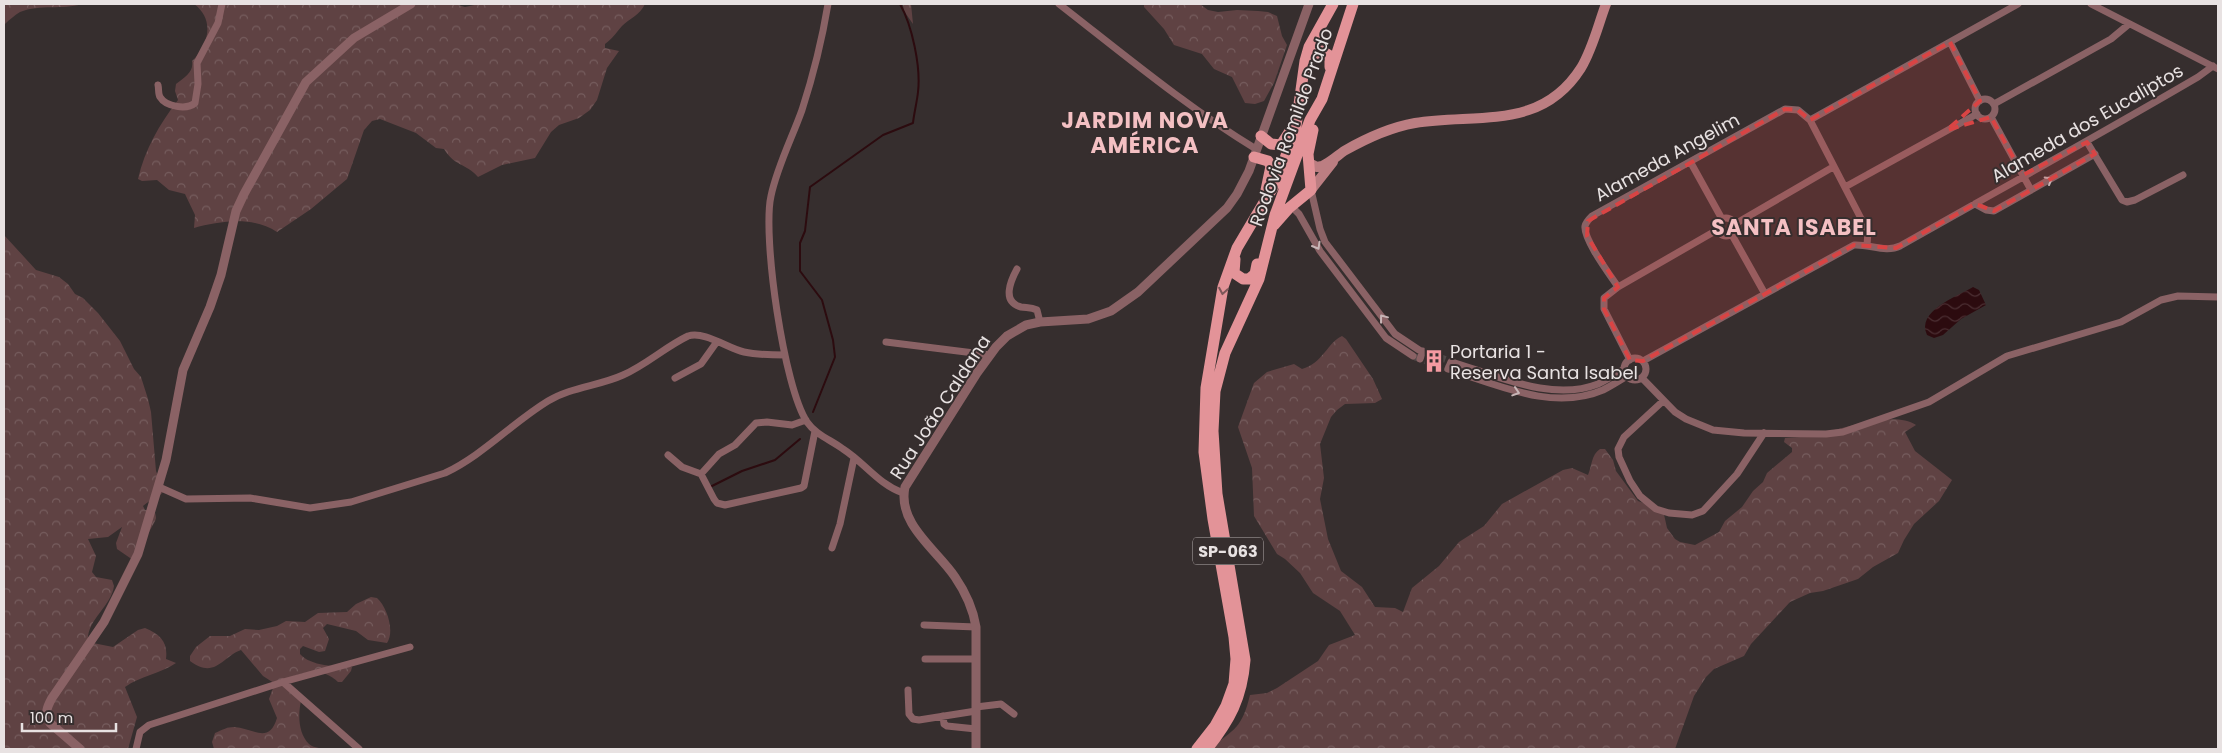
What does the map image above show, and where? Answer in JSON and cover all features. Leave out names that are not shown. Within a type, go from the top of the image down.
[{"type":"main road","name":"Rodovia Romildo Prado","points":[[1197,749],[1215,726],[1226,706],[1234,684],[1235,672],[1234,637],[1213,519],[1204,452],[1206,388],[1223,287],[1229,268],[1242,242],[1278,179],[1292,141],[1309,47],[1333,4]]},
{"type":"main road","name":"Rodovia Romildo Prado","points":[[1207,749],[1226,724],[1237,703],[1243,682],[1245,660],[1217,494],[1213,431],[1215,391],[1225,353],[1259,278],[1284,186],[1310,120],[1322,103],[1353,4]]},
{"type":"main road","points":[[1322,103],[1337,74],[1359,4]]},
{"type":"main road","points":[[1309,163],[1319,167],[1378,136],[1414,124],[1517,115],[1541,106],[1572,81],[1581,67],[1591,47],[1606,4]]},
{"type":"main road","points":[[1261,136],[1271,144],[1281,145],[1297,116],[1306,68],[1313,55],[1319,50],[1327,53],[1331,65],[1322,103],[1309,143],[1311,190]]},
{"type":"main road","points":[[1255,153],[1268,161],[1272,169],[1265,195],[1242,242],[1233,269],[1238,277],[1249,279],[1255,274],[1262,247],[1274,225],[1289,208],[1304,198],[1336,157]]},
{"type":"street","points":[[158,85],[159,94],[164,101],[181,107],[190,107],[194,104],[198,84],[197,63],[218,23],[222,4]]},
{"type":"street","points":[[80,749],[50,723],[46,715],[48,706],[104,622],[140,548],[159,487],[183,370],[221,276],[236,211],[306,82],[354,38],[411,4]]},
{"type":"street","points":[[828,4],[821,41],[802,109],[771,195],[771,256],[784,355],[806,420],[815,431],[854,458],[884,485],[904,493]]},
{"type":"street","points":[[1059,4],[1255,153]]},
{"type":"street","name":"Rua João Caldana","points":[[976,749],[976,626],[974,612],[955,576],[912,523],[906,512],[904,493],[910,478],[990,355],[1007,336],[1015,330],[1040,322],[1088,319],[1112,311],[1138,292],[1227,208],[1243,184],[1309,4]]},
{"type":"street","points":[[1630,360],[1642,361],[1854,245],[1867,245],[1868,232],[1810,120],[2018,4]]},
{"type":"street","points":[[2091,4],[2215,68]]},
{"type":"street","points":[[1994,104],[2112,39],[2129,24]]},
{"type":"street","points":[[1950,42],[1980,101]]},
{"type":"street","name":"Alameda dos Eucaliptos","points":[[1867,245],[1885,249],[1896,248],[1976,204],[2023,175],[2087,142],[2215,68]]},
{"type":"street","points":[[1986,99],[1994,104],[1995,111],[1991,117],[1983,118],[1977,114],[1976,106],[1980,101],[1986,99]]},
{"type":"street","name":"Alameda Angelim","points":[[1618,287],[1587,236],[1586,225],[1592,216],[1691,163],[1776,113],[1792,108],[1798,110],[1810,120]]},
{"type":"street","points":[[1845,187],[1977,114]]},
{"type":"street","points":[[1991,117],[2031,190]]},
{"type":"street","points":[[2087,142],[2122,200],[2127,202],[2183,175]]},
{"type":"street","name":"Alameda dos Eucaliptos","points":[[1976,204],[1986,210],[1994,211],[2095,154]]},
{"type":"street","points":[[1691,163],[1722,219]]},
{"type":"street","points":[[1735,224],[1833,167]]},
{"type":"street","points":[[1289,208],[1294,209],[1299,214],[1320,251],[1386,338],[1418,354],[1394,334],[1330,250],[1320,230],[1311,190]]},
{"type":"street","points":[[1728,218],[1735,224],[1735,230],[1732,235],[1723,236],[1717,230],[1717,224],[1722,219],[1728,218]]},
{"type":"street","points":[[1452,366],[1525,385],[1565,390],[1596,385],[1626,372],[1630,360],[1603,305],[1607,295],[1717,230]]},
{"type":"street","points":[[1732,235],[1765,294]]},
{"type":"street","points":[[1017,268],[1008,289],[1010,297],[1018,307],[1037,310],[1040,322]]},
{"type":"street","points":[[1642,378],[1663,401],[1686,419],[1713,430],[1727,433],[1826,434],[1843,432],[1929,402],[2007,356],[2121,322],[2161,300],[2178,296],[2218,296]]},
{"type":"street","points":[[159,487],[186,499],[250,498],[310,508],[351,502],[459,466],[472,459],[505,431],[551,399],[570,391],[624,375],[688,336],[700,334],[716,343],[744,352],[784,355]]},
{"type":"street","points":[[886,342],[990,355]]},
{"type":"street","points":[[676,378],[701,364],[716,343]]},
{"type":"street","points":[[1626,372],[1632,380],[1642,378],[1646,371],[1642,361]]},
{"type":"street","points":[[1663,401],[1624,437],[1618,449],[1619,457],[1630,481],[1640,496],[1656,509],[1669,513],[1692,515],[1703,511],[1737,474],[1764,433]]},
{"type":"street","points":[[701,474],[719,454],[735,445],[756,423],[767,422],[792,425],[806,420]]},
{"type":"street","points":[[668,455],[682,467],[701,474],[714,499],[721,504],[800,488],[805,482],[815,431]]},
{"type":"street","points":[[832,548],[840,524],[854,458]]},
{"type":"street","points":[[924,625],[976,626]]},
{"type":"street","points":[[136,749],[140,732],[149,725],[283,682],[410,647]]},
{"type":"street","points":[[925,659],[976,659]]},
{"type":"street","points":[[283,682],[360,749]]},
{"type":"street","points":[[908,690],[910,717],[919,720],[1001,704],[1014,714]]},
{"type":"street","points":[[943,716],[944,724],[947,726],[976,729]]},
{"type":"highlighted area","points":[[1950,42],[1980,101],[1947,130],[1991,117],[2023,175],[2087,142],[2095,154],[1994,211],[1975,204],[1896,248],[1854,245],[1643,361],[1630,360],[1604,309],[1604,298],[1618,287],[1587,236],[1588,221],[1785,109],[1798,110],[1810,120]]},
{"type":"green space","points":[[4,4],[82,4],[20,12],[5,24]]},
{"type":"green space","points":[[194,4],[455,4],[465,7],[479,4],[645,4],[605,44],[605,48],[619,51],[607,68],[597,100],[590,110],[579,118],[559,125],[551,132],[535,158],[502,165],[478,177],[452,159],[444,149],[436,148],[416,133],[380,119],[372,121],[364,130],[347,179],[311,209],[277,232],[258,224],[237,221],[215,223],[194,228],[195,215],[185,194],[169,190],[157,180],[142,181],[138,179],[154,138],[178,100],[175,91],[176,84],[186,77],[192,68],[192,61],[198,55],[206,40],[207,24],[205,17]]},
{"type":"green space","points":[[903,4],[911,4],[913,24],[904,11]]},
{"type":"green space","points":[[1144,4],[1200,4],[1208,10],[1218,12],[1237,10],[1258,11],[1268,12],[1277,16],[1282,36],[1287,45],[1274,83],[1264,101],[1255,104],[1245,103],[1232,77],[1214,69],[1202,54],[1174,45],[1164,29],[1144,7]]},
{"type":"green space","points":[[4,235],[36,270],[59,277],[68,284],[75,294],[83,298],[98,313],[120,341],[134,369],[141,377],[148,399],[151,412],[156,471],[164,491],[143,506],[145,510],[154,510],[155,521],[133,560],[117,549],[116,543],[122,527],[108,537],[88,539],[96,556],[92,572],[96,577],[112,580],[114,586],[112,594],[91,627],[88,634],[88,642],[113,647],[138,630],[145,628],[159,636],[166,648],[166,659],[176,663],[125,687],[137,717],[128,749],[4,749]]},
{"type":"green space","points":[[1342,336],[1373,379],[1382,399],[1375,403],[1345,404],[1331,417],[1320,444],[1324,478],[1320,499],[1328,539],[1341,571],[1362,587],[1375,607],[1395,608],[1403,612],[1412,588],[1439,566],[1459,542],[1484,526],[1502,504],[1563,470],[1572,468],[1588,475],[1593,457],[1600,449],[1605,449],[1613,460],[1616,471],[1638,501],[1663,510],[1667,528],[1675,539],[1695,545],[1719,532],[1725,521],[1742,507],[1753,491],[1763,482],[1767,473],[1792,452],[1792,448],[1784,442],[1785,438],[1816,435],[1881,420],[1894,419],[1906,421],[1916,425],[1905,432],[1915,451],[1952,480],[1939,501],[1914,524],[1898,553],[1873,567],[1858,579],[1823,591],[1810,593],[1790,602],[1751,644],[1744,656],[1714,669],[1706,677],[1694,696],[1675,749],[1209,749],[1236,727],[1244,715],[1250,695],[1267,693],[1277,688],[1318,661],[1329,645],[1355,635],[1340,611],[1313,593],[1300,573],[1277,554],[1254,516],[1252,468],[1238,427],[1254,383],[1267,372],[1294,364],[1302,369],[1309,366]]},
{"type":"green space","points":[[371,597],[377,598],[381,602],[387,613],[390,632],[387,643],[368,640],[356,631],[327,624],[323,628],[329,639],[325,651],[319,652],[303,646],[300,649],[300,654],[304,658],[317,663],[352,667],[351,671],[342,682],[338,682],[332,677],[319,672],[305,673],[284,681],[301,701],[300,723],[305,740],[312,746],[324,749],[214,749],[212,742],[215,733],[227,728],[241,728],[260,733],[270,731],[277,718],[269,699],[273,688],[277,685],[263,676],[241,650],[218,665],[206,668],[190,661],[190,656],[196,647],[210,636],[230,636],[245,629],[259,630],[277,626],[286,621],[305,622],[318,613],[347,612],[356,604]]},
{"type":"water","points":[[1973,287],[1979,290],[1986,305],[1961,319],[1943,335],[1934,338],[1927,335],[1925,326],[1932,312],[1948,300]]},
{"type":"waterway","points":[[813,412],[835,357],[833,340],[822,300],[800,271],[800,243],[805,231],[810,187],[883,135],[913,123],[919,82],[917,59],[912,34],[900,4]]},
{"type":"waterway","points":[[710,487],[742,471],[775,460],[800,439]]},
{"type":"tunnel","points":[[1419,350],[1455,363]]},
{"type":"tunnel","points":[[1415,357],[1452,370]]},
{"type":"place","name":"Portaria 1 - Reserva Santa Isabel","points":[[1434,361]]},
{"type":"district","name":"JARDIM NOVA AMÉRICA","points":[[1145,132]]},
{"type":"district","name":"SANTA ISABEL","points":[[1794,227]]}]
